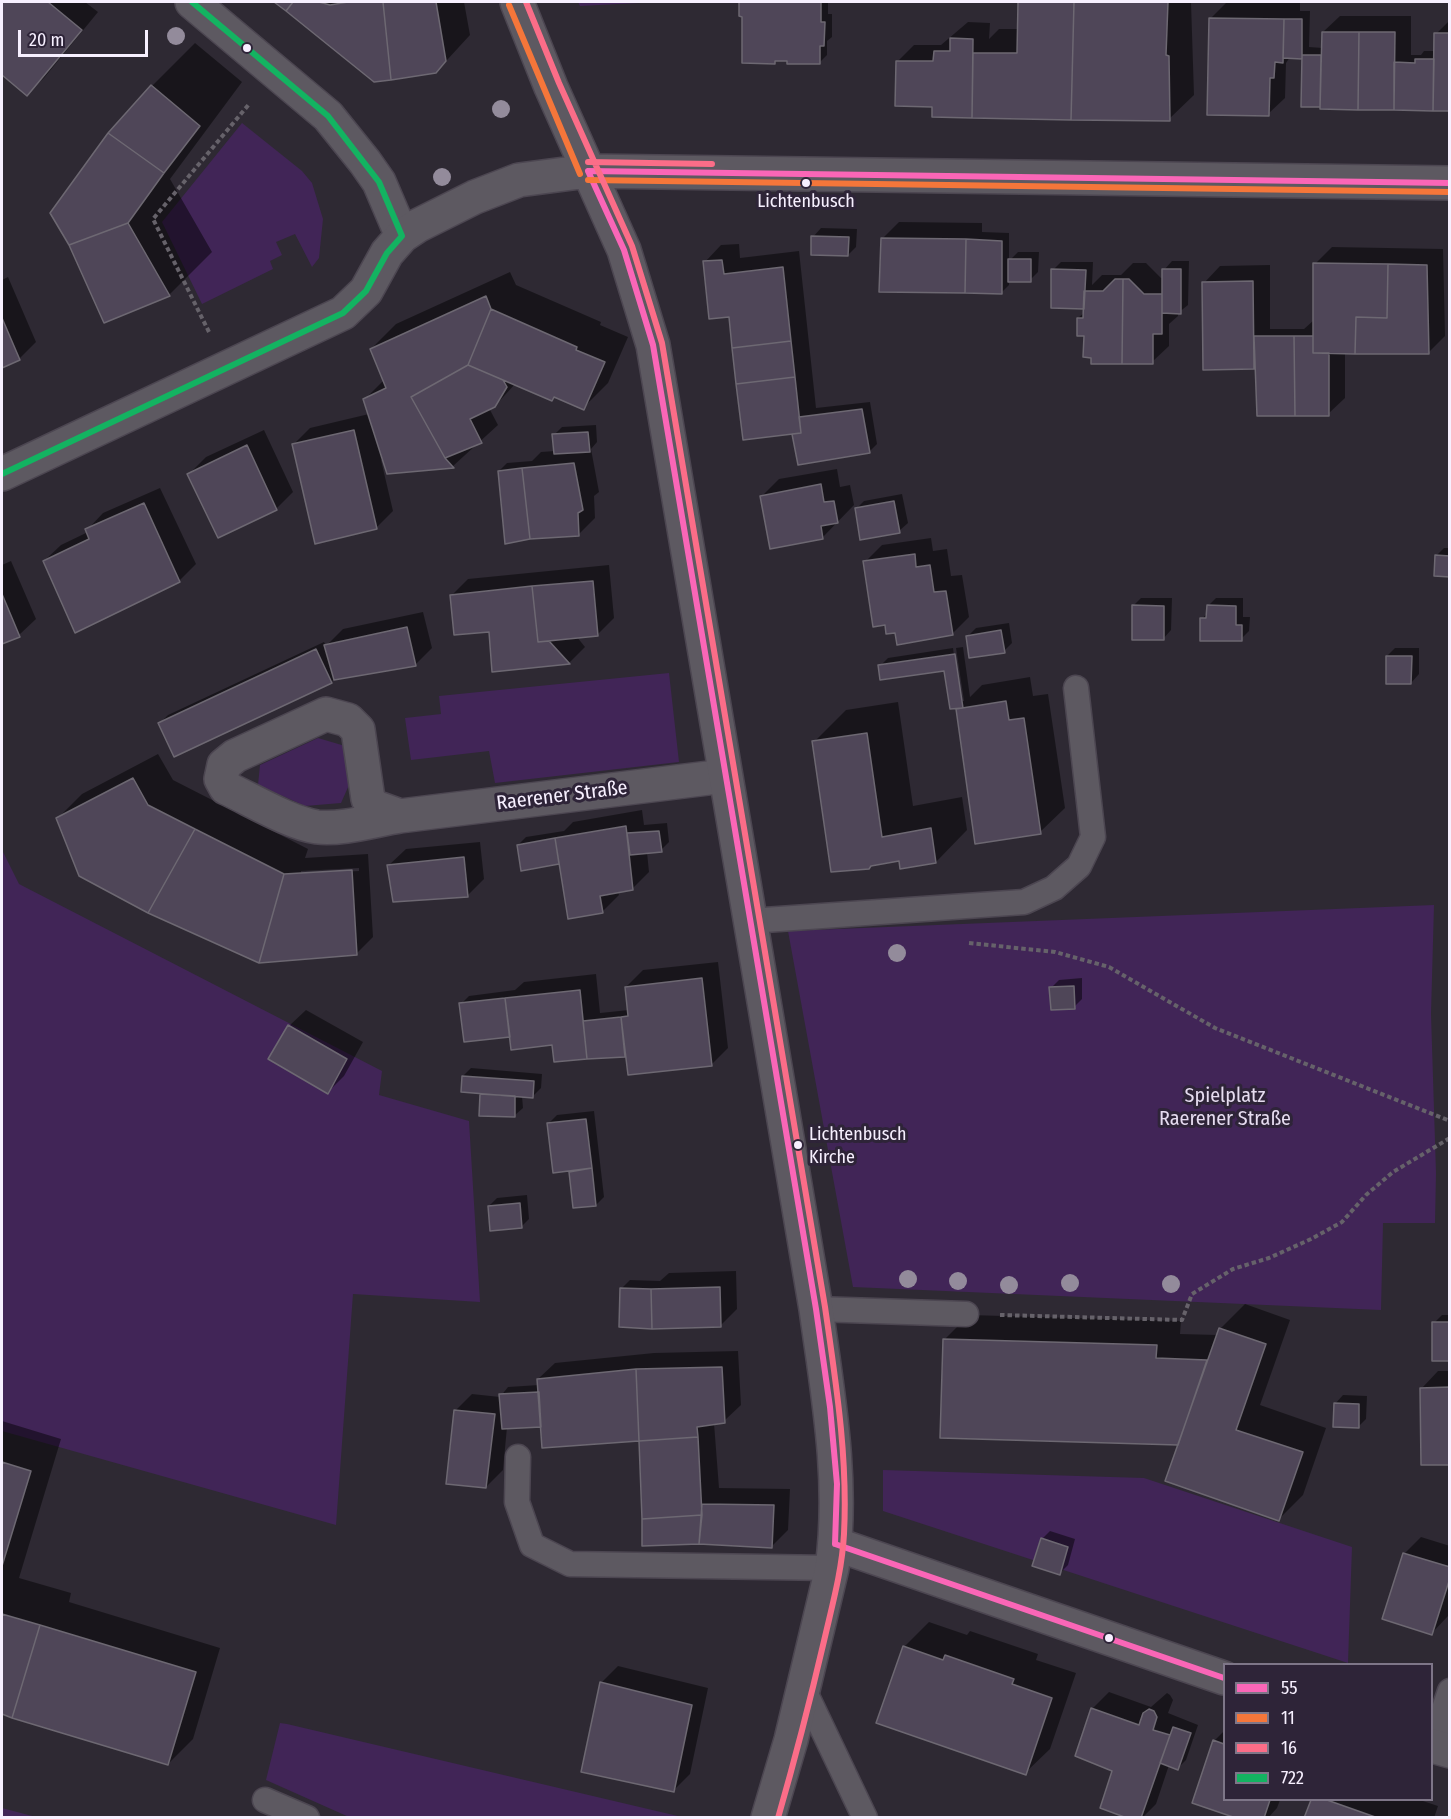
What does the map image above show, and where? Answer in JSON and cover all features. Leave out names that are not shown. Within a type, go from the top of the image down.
[{"type":"street","points":[[192,2],[328,116],[379,182],[402,236]]},
{"type":"street","points":[[516,2],[624,250],[653,345],[816,1309],[830,1407],[837,1484],[834,1556],[804,1690],[768,1818]]},
{"type":"street","points":[[2,474],[342,314],[366,291],[387,253],[402,236],[475,197],[519,180],[588,171],[1449,183]]},
{"type":"street","name":"Raerener Straße","points":[[400,816],[375,807],[368,799],[358,730],[348,720],[326,714],[235,756],[224,765],[221,779],[226,789],[296,821],[317,827],[725,776]]},
{"type":"street","points":[[834,1556],[1223,1678]]},
{"type":"street","points":[[1433,1747],[1449,1751]]},
{"type":"lane","points":[[750,921],[1024,902],[1054,888],[1079,866],[1093,837],[1076,688]]},
{"type":"lane","points":[[816,1309],[966,1314]]},
{"type":"lane","points":[[518,1457],[517,1502],[532,1545],[570,1564],[834,1556]]},
{"type":"lane","points":[[804,1690],[865,1818]]},
{"type":"lane","points":[[1433,1740],[1449,1691]]},
{"type":"lane","points":[[265,1800],[307,1818]]},
{"type":"path","points":[[196,307],[153,219],[275,72]]},
{"type":"path","points":[[934,909],[935,924],[951,939],[988,946],[1055,952],[1109,967],[1215,1028],[1449,1122]]},
{"type":"path","points":[[966,1314],[1182,1320],[1192,1294],[1233,1269],[1269,1258],[1342,1222],[1366,1195],[1393,1172],[1449,1138]]},
{"type":"green space","points":[[578,2],[658,2],[580,6]]},
{"type":"green space","points":[[242,123],[302,171],[312,183],[323,219],[319,258],[312,267],[295,234],[276,242],[282,255],[270,261],[273,269],[202,304],[162,222]]},
{"type":"green space","points":[[669,673],[679,762],[495,783],[489,751],[411,760],[405,718],[441,714],[439,696]]},
{"type":"green space","points":[[318,738],[345,746],[349,785],[341,803],[305,806],[258,785],[260,765]]},
{"type":"green space","points":[[2,850],[19,884],[382,1071],[379,1095],[469,1121],[480,1302],[353,1294],[336,1525],[2,1431]]},
{"type":"green space","name":"Spielplatz Raerener Straße","points":[[1434,905],[1431,1014],[1436,1173],[1435,1223],[1383,1223],[1381,1310],[853,1287],[788,931]]},
{"type":"green space","points":[[883,1470],[1144,1478],[1352,1547],[1348,1663],[883,1511]]},
{"type":"green space","points":[[280,1723],[682,1817],[349,1817],[266,1780]]},
{"type":"green space","points":[[2,1808],[36,1817],[2,1817]]},
{"type":"building","points":[[2,2],[48,2],[82,30],[27,96],[2,75]]},
{"type":"building","points":[[274,2],[293,2],[286,11]]},
{"type":"building","points":[[293,2],[319,2],[330,5],[348,2],[383,2],[391,80],[374,82],[286,11]]},
{"type":"building","points":[[383,2],[436,2],[446,61],[436,73],[391,80]]},
{"type":"building","points":[[739,2],[821,2],[821,22],[825,22],[824,46],[820,46],[820,64],[787,64],[787,61],[775,61],[775,64],[742,63],[742,17],[739,16]]},
{"type":"building","points":[[1018,2],[1074,2],[1071,120],[972,118],[973,53],[1017,53]]},
{"type":"building","points":[[1074,2],[1168,2],[1166,55],[1169,56],[1170,121],[1071,120]]},
{"type":"building","points":[[1209,18],[1284,19],[1283,63],[1275,62],[1274,78],[1270,78],[1269,116],[1207,115]]},
{"type":"building","points":[[1284,19],[1302,19],[1302,59],[1283,58]]},
{"type":"building","points":[[1322,32],[1359,32],[1358,110],[1320,109]]},
{"type":"building","points":[[1359,32],[1395,32],[1394,110],[1358,110]]},
{"type":"building","points":[[1434,33],[1450,33],[1450,111],[1433,111]]},
{"type":"building","points":[[950,38],[973,39],[972,118],[932,117],[932,107],[895,106],[896,61],[933,61],[934,51],[950,51]]},
{"type":"building","points":[[1302,55],[1321,55],[1320,107],[1301,107]]},
{"type":"building","points":[[1415,59],[1434,59],[1433,111],[1394,110],[1394,62],[1415,63]]},
{"type":"building","points":[[151,85],[200,126],[164,173],[108,133]]},
{"type":"building","points":[[108,133],[164,173],[128,223],[69,245],[50,213]]},
{"type":"building","points":[[128,223],[170,296],[104,323],[69,245]]},
{"type":"building","points":[[811,236],[849,237],[848,256],[811,255]]},
{"type":"building","points":[[881,238],[966,239],[965,293],[879,292]]},
{"type":"building","points":[[966,239],[1002,241],[1002,294],[965,293]]},
{"type":"building","points":[[1008,259],[1031,259],[1031,282],[1008,282]]},
{"type":"building","points":[[722,260],[724,274],[783,267],[791,341],[732,348],[729,317],[709,319],[703,261]]},
{"type":"building","points":[[1313,263],[1388,264],[1387,318],[1356,317],[1355,354],[1313,353]]},
{"type":"building","points":[[1388,264],[1427,265],[1429,354],[1355,354],[1356,317],[1387,318]]},
{"type":"building","points":[[1051,269],[1086,270],[1084,309],[1051,308]]},
{"type":"building","points":[[1162,269],[1181,269],[1181,314],[1162,313]]},
{"type":"building","points":[[1115,279],[1123,279],[1122,364],[1091,364],[1091,358],[1083,357],[1084,336],[1077,336],[1077,318],[1083,318],[1084,291],[1103,291]]},
{"type":"building","points":[[1123,279],[1129,279],[1144,294],[1162,294],[1162,334],[1153,334],[1153,364],[1122,364]]},
{"type":"building","points":[[1253,281],[1254,369],[1203,370],[1202,282]]},
{"type":"building","points":[[486,296],[491,309],[468,365],[411,397],[445,458],[454,468],[387,474],[363,399],[386,388],[370,349]]},
{"type":"building","points":[[491,309],[605,362],[584,410],[554,397],[552,401],[468,365]]},
{"type":"building","points":[[2,318],[20,360],[2,368]]},
{"type":"building","points":[[1254,336],[1294,336],[1295,416],[1257,416]]},
{"type":"building","points":[[1294,336],[1313,336],[1313,353],[1329,353],[1329,416],[1295,416]]},
{"type":"building","points":[[791,341],[795,377],[736,384],[732,348]]},
{"type":"building","points":[[468,365],[503,380],[507,387],[495,407],[470,419],[482,443],[445,458],[411,397]]},
{"type":"building","points":[[795,377],[801,433],[743,440],[736,384]]},
{"type":"building","points":[[862,409],[870,453],[798,465],[792,434],[801,433],[799,417]]},
{"type":"building","points":[[354,430],[377,529],[315,544],[292,444]]},
{"type":"building","points":[[588,432],[590,452],[554,454],[552,434]]},
{"type":"building","points":[[247,445],[277,510],[218,538],[187,474]]},
{"type":"building","points":[[574,463],[583,510],[578,513],[579,536],[530,539],[522,468]]},
{"type":"building","points":[[522,468],[530,539],[505,544],[498,471]]},
{"type":"building","points":[[821,484],[824,502],[834,501],[838,523],[821,526],[823,539],[770,549],[760,496]]},
{"type":"building","points":[[894,501],[900,533],[860,540],[855,508]]},
{"type":"building","points":[[144,503],[180,582],[75,633],[43,561],[89,539],[85,529]]},
{"type":"building","points":[[915,554],[916,567],[930,565],[934,592],[946,591],[953,635],[897,645],[895,633],[886,634],[885,625],[873,627],[863,561]]},
{"type":"building","points":[[1435,555],[1450,556],[1450,577],[1434,576]]},
{"type":"building","points":[[593,581],[598,636],[538,642],[532,586]]},
{"type":"building","points":[[532,586],[538,642],[549,641],[570,664],[492,672],[489,632],[454,635],[450,595]]},
{"type":"building","points":[[2,594],[20,637],[2,644]]},
{"type":"building","points":[[1132,605],[1164,606],[1164,640],[1132,640]]},
{"type":"building","points":[[1207,605],[1236,606],[1236,625],[1242,625],[1242,641],[1200,641],[1200,618],[1206,618]]},
{"type":"building","points":[[407,627],[416,666],[334,680],[324,645]]},
{"type":"building","points":[[1001,630],[1005,653],[969,658],[966,636]]},
{"type":"building","points":[[316,649],[332,683],[174,757],[158,723]]},
{"type":"building","points":[[955,654],[963,708],[950,709],[944,671],[880,680],[878,665]]},
{"type":"building","points":[[1386,656],[1412,656],[1411,684],[1386,684]]},
{"type":"building","points":[[1006,701],[1009,720],[1024,718],[1041,834],[975,844],[956,709]]},
{"type":"building","points":[[867,733],[882,837],[931,828],[936,863],[900,869],[899,861],[871,866],[869,869],[831,872],[812,741]]},
{"type":"building","points":[[133,778],[148,805],[195,829],[148,913],[79,876],[56,818]]},
{"type":"building","points":[[626,826],[633,890],[600,896],[603,913],[568,919],[555,838]]},
{"type":"building","points":[[195,829],[284,874],[259,963],[148,913]]},
{"type":"building","points":[[659,831],[662,852],[630,855],[627,833]]},
{"type":"building","points":[[555,838],[559,864],[521,871],[517,845]]},
{"type":"building","points":[[464,857],[468,897],[393,902],[387,865]]},
{"type":"building","points":[[352,870],[357,955],[259,963],[284,874]]},
{"type":"building","points":[[702,978],[712,1066],[628,1075],[621,1017],[628,1016],[625,987]]},
{"type":"building","points":[[1074,986],[1075,1009],[1051,1010],[1049,987]]},
{"type":"building","points":[[580,990],[587,1059],[554,1062],[552,1045],[511,1050],[505,998]]},
{"type":"building","points":[[505,998],[510,1037],[464,1042],[459,1003]]},
{"type":"building","points":[[621,1017],[625,1057],[587,1059],[583,1021]]},
{"type":"building","points":[[288,1025],[347,1059],[328,1094],[268,1059]]},
{"type":"building","points":[[462,1076],[534,1081],[533,1098],[461,1092]]},
{"type":"building","points":[[480,1094],[515,1096],[515,1117],[479,1116]]},
{"type":"building","points":[[586,1119],[592,1168],[553,1173],[547,1123]]},
{"type":"building","points":[[592,1168],[596,1206],[573,1208],[569,1172]]},
{"type":"building","points":[[520,1203],[522,1228],[490,1231],[488,1206]]},
{"type":"building","points":[[720,1287],[721,1327],[652,1329],[651,1289]]},
{"type":"building","points":[[620,1288],[651,1289],[652,1329],[619,1327]]},
{"type":"building","points":[[1432,1322],[1450,1322],[1450,1361],[1432,1361]]},
{"type":"building","points":[[1219,1328],[1266,1344],[1236,1430],[1303,1452],[1279,1521],[1165,1481]]},
{"type":"building","points":[[943,1339],[1157,1345],[1156,1358],[1207,1360],[1178,1445],[940,1438]]},
{"type":"building","points":[[722,1367],[725,1423],[697,1427],[698,1437],[639,1441],[636,1369]]},
{"type":"building","points":[[636,1369],[639,1441],[542,1448],[537,1379]]},
{"type":"building","points":[[1450,1387],[1450,1465],[1421,1465],[1420,1388]]},
{"type":"building","points":[[539,1392],[541,1427],[502,1429],[499,1394]]},
{"type":"building","points":[[1334,1403],[1359,1404],[1359,1428],[1333,1427]]},
{"type":"building","points":[[454,1410],[495,1414],[486,1488],[446,1484]]},
{"type":"building","points":[[698,1437],[702,1515],[642,1519],[639,1441]]},
{"type":"building","points":[[2,1462],[31,1471],[2,1566]]},
{"type":"building","points":[[702,1504],[774,1505],[772,1548],[699,1544]]},
{"type":"building","points":[[702,1515],[699,1544],[642,1546],[642,1519]]},
{"type":"building","points":[[1041,1538],[1068,1547],[1060,1575],[1032,1566]]},
{"type":"building","points":[[1403,1553],[1450,1567],[1450,1578],[1432,1635],[1382,1619]]},
{"type":"building","points":[[2,1614],[40,1625],[12,1718],[2,1714]]},
{"type":"building","points":[[40,1625],[196,1672],[168,1765],[12,1718]]},
{"type":"building","points":[[903,1646],[943,1660],[945,1655],[1014,1679],[1012,1684],[1052,1698],[1026,1775],[876,1723]]},
{"type":"building","points":[[600,1682],[692,1705],[674,1792],[581,1772]]},
{"type":"building","points":[[1091,1708],[1139,1725],[1143,1713],[1149,1709],[1154,1711],[1157,1717],[1153,1730],[1170,1735],[1141,1818],[1127,1818],[1100,1808],[1112,1771],[1075,1756]]},
{"type":"building","points":[[1173,1727],[1191,1733],[1178,1770],[1160,1763]]},
{"type":"building","points":[[1213,1740],[1223,1744],[1223,1801],[1270,1801],[1264,1818],[1236,1818],[1192,1803]]},
{"type":"building","points":[[1311,1801],[1330,1801],[1378,1818],[1304,1818]]},
{"type":"transit line","name":"722","points":[[2,474],[343,313],[366,291],[387,253],[402,236],[379,182],[328,116],[192,2]]},
{"type":"transit line","name":"16","points":[[526,2],[559,83],[632,246],[662,343],[833,1364],[843,1449],[845,1506],[843,1548],[819,1663],[778,1818]]},
{"type":"transit line","name":"11","points":[[509,5],[580,174]]},
{"type":"transit line","name":"16","points":[[588,162],[712,164]]},
{"type":"transit line","name":"55","points":[[588,171],[624,250],[653,345],[816,1309],[830,1407],[837,1484],[835,1544]]},
{"type":"transit line","name":"55","points":[[588,171],[1450,183]]},
{"type":"transit line","name":"11","points":[[588,180],[1450,192]]},
{"type":"transit line","name":"55","points":[[835,1544],[1223,1678]]},
{"type":"place","name":"Lichtenbusch","points":[[806,183]]},
{"type":"place","name":"Lichtenbusch Kirche","points":[[798,1145]]}]
